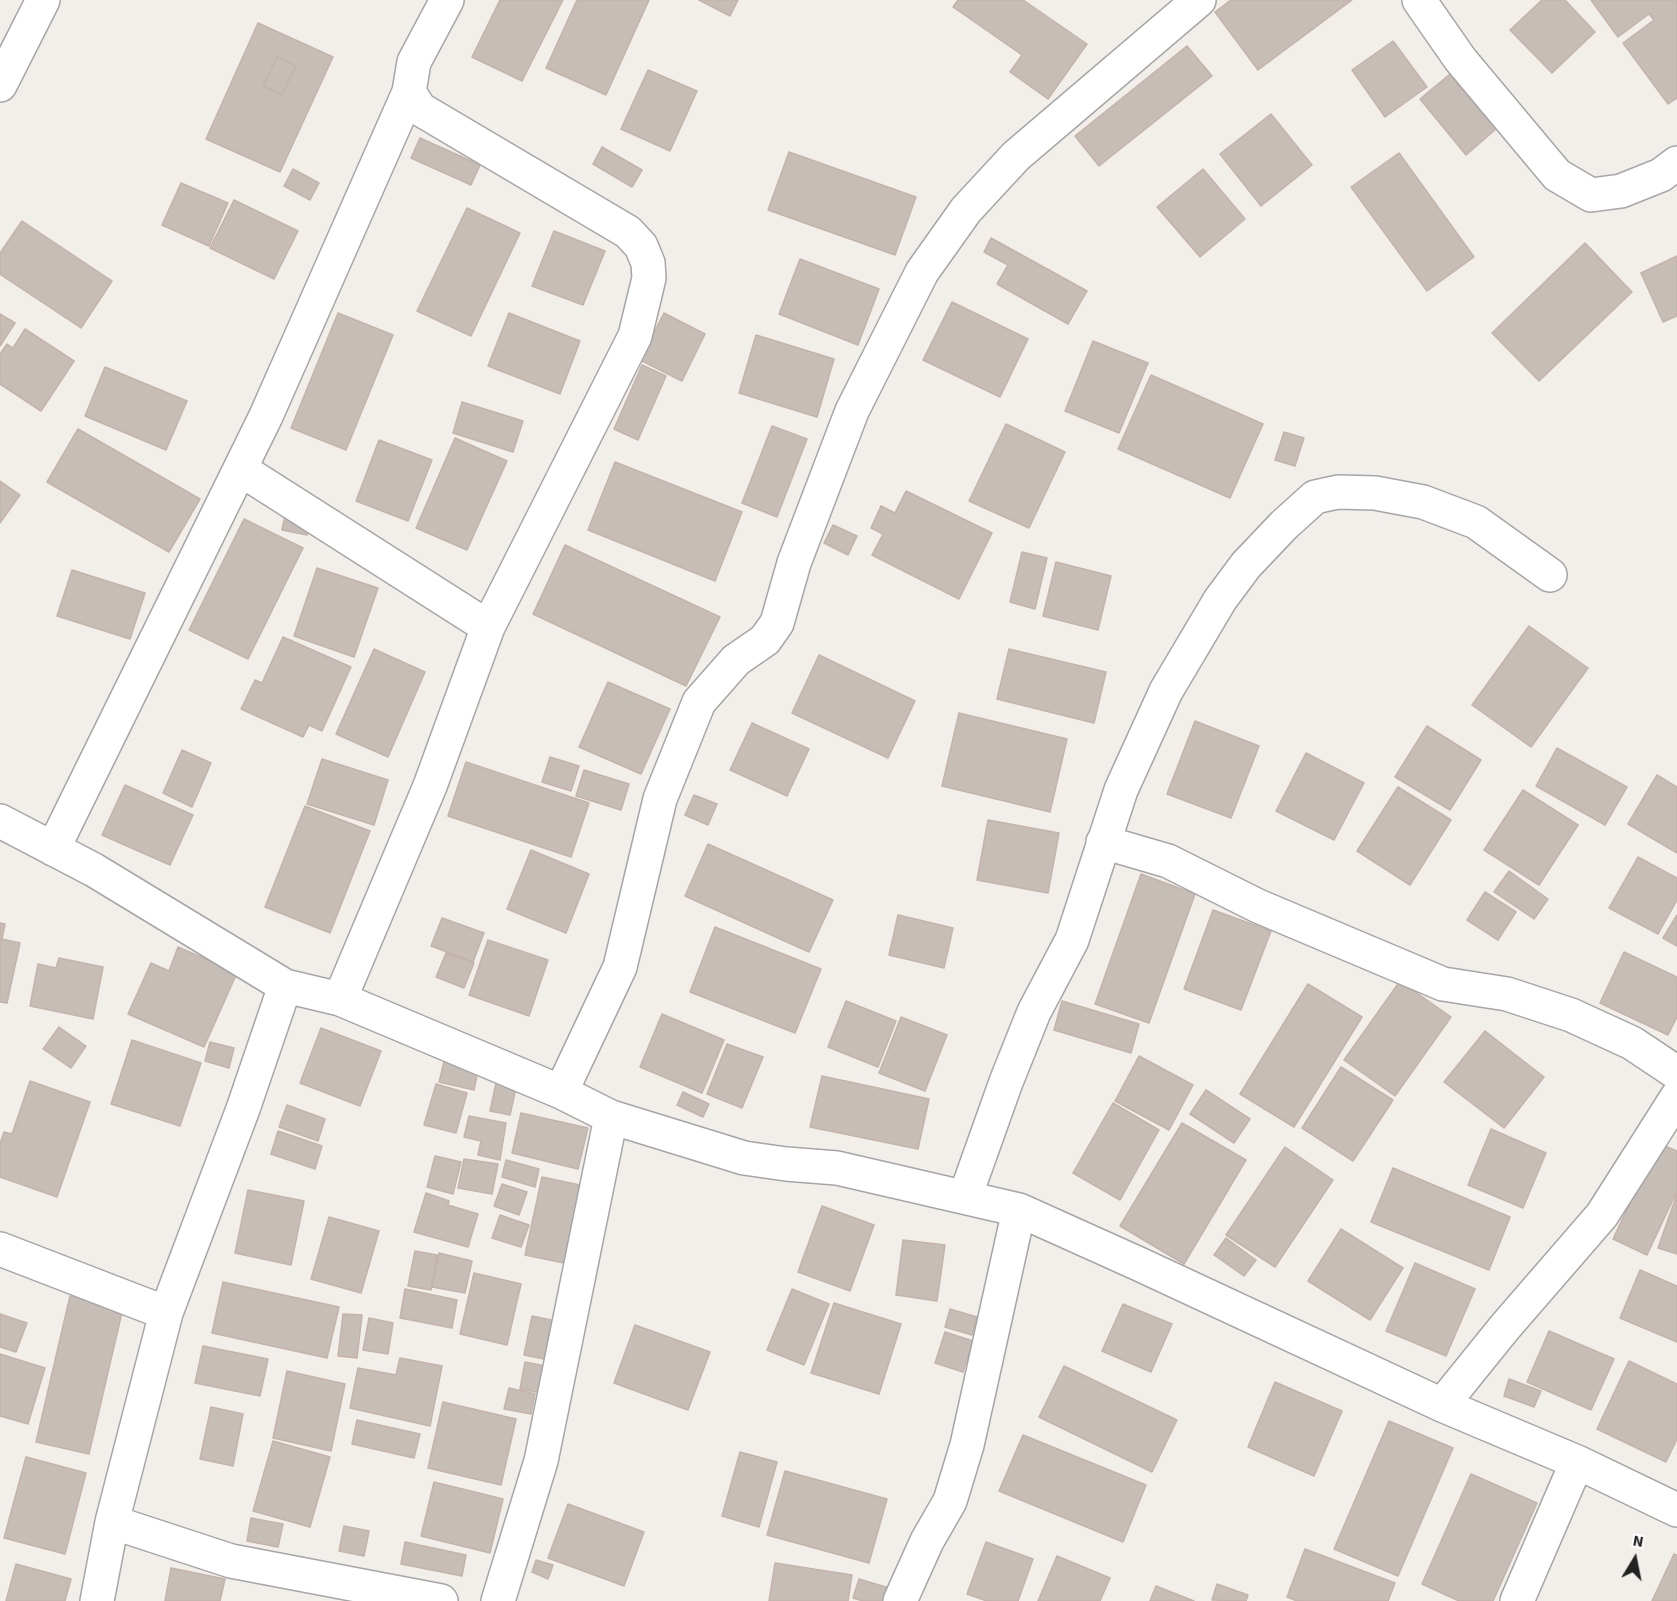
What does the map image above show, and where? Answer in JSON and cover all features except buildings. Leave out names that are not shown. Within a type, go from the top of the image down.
[{"type":"street","points":[[0,84],[43,0]]},
{"type":"street","points":[[53,849],[266,416],[409,92],[414,62],[447,0]]},
{"type":"street","points":[[561,1092],[620,966],[660,799],[699,702],[736,660],[765,639],[777,623],[794,563],[852,411],[922,272],[966,210],[1016,156],[1199,0]]},
{"type":"street","points":[[1419,0],[1460,59],[1557,175],[1591,195],[1622,191],[1661,175],[1677,164]]},
{"type":"street","points":[[340,999],[430,786],[488,627],[635,336],[649,278],[648,263],[641,246],[628,232],[429,115],[420,109],[409,92]]},
{"type":"street","points":[[240,469],[488,627]]},
{"type":"street","points":[[965,1197],[1034,1012],[1072,940],[1121,790],[1166,691],[1220,600],[1246,565],[1284,525],[1315,497],[1347,492],[1375,493],[1423,502],[1476,522],[1550,575]]},
{"type":"street","points":[[0,821],[103,876],[285,986],[340,999],[561,1092],[610,1117],[744,1158],[837,1168],[1019,1210],[1442,1405],[1577,1462],[1677,1510]]},
{"type":"street","points":[[1103,842],[1167,861],[1258,906],[1443,984],[1507,994],[1571,1016],[1632,1043],[1677,1073]]},
{"type":"street","points":[[98,1601],[112,1522],[166,1313],[243,1109],[285,986]]},
{"type":"street","points":[[1442,1405],[1505,1327],[1602,1215],[1677,1097]]},
{"type":"street","points":[[498,1601],[540,1461],[610,1117]]},
{"type":"street","points":[[900,1601],[927,1541],[950,1501],[967,1445],[1019,1210]]},
{"type":"street","points":[[0,1249],[166,1313]]},
{"type":"street","points":[[1517,1601],[1577,1462]]},
{"type":"street","points":[[112,1522],[231,1561],[441,1601]]}]
